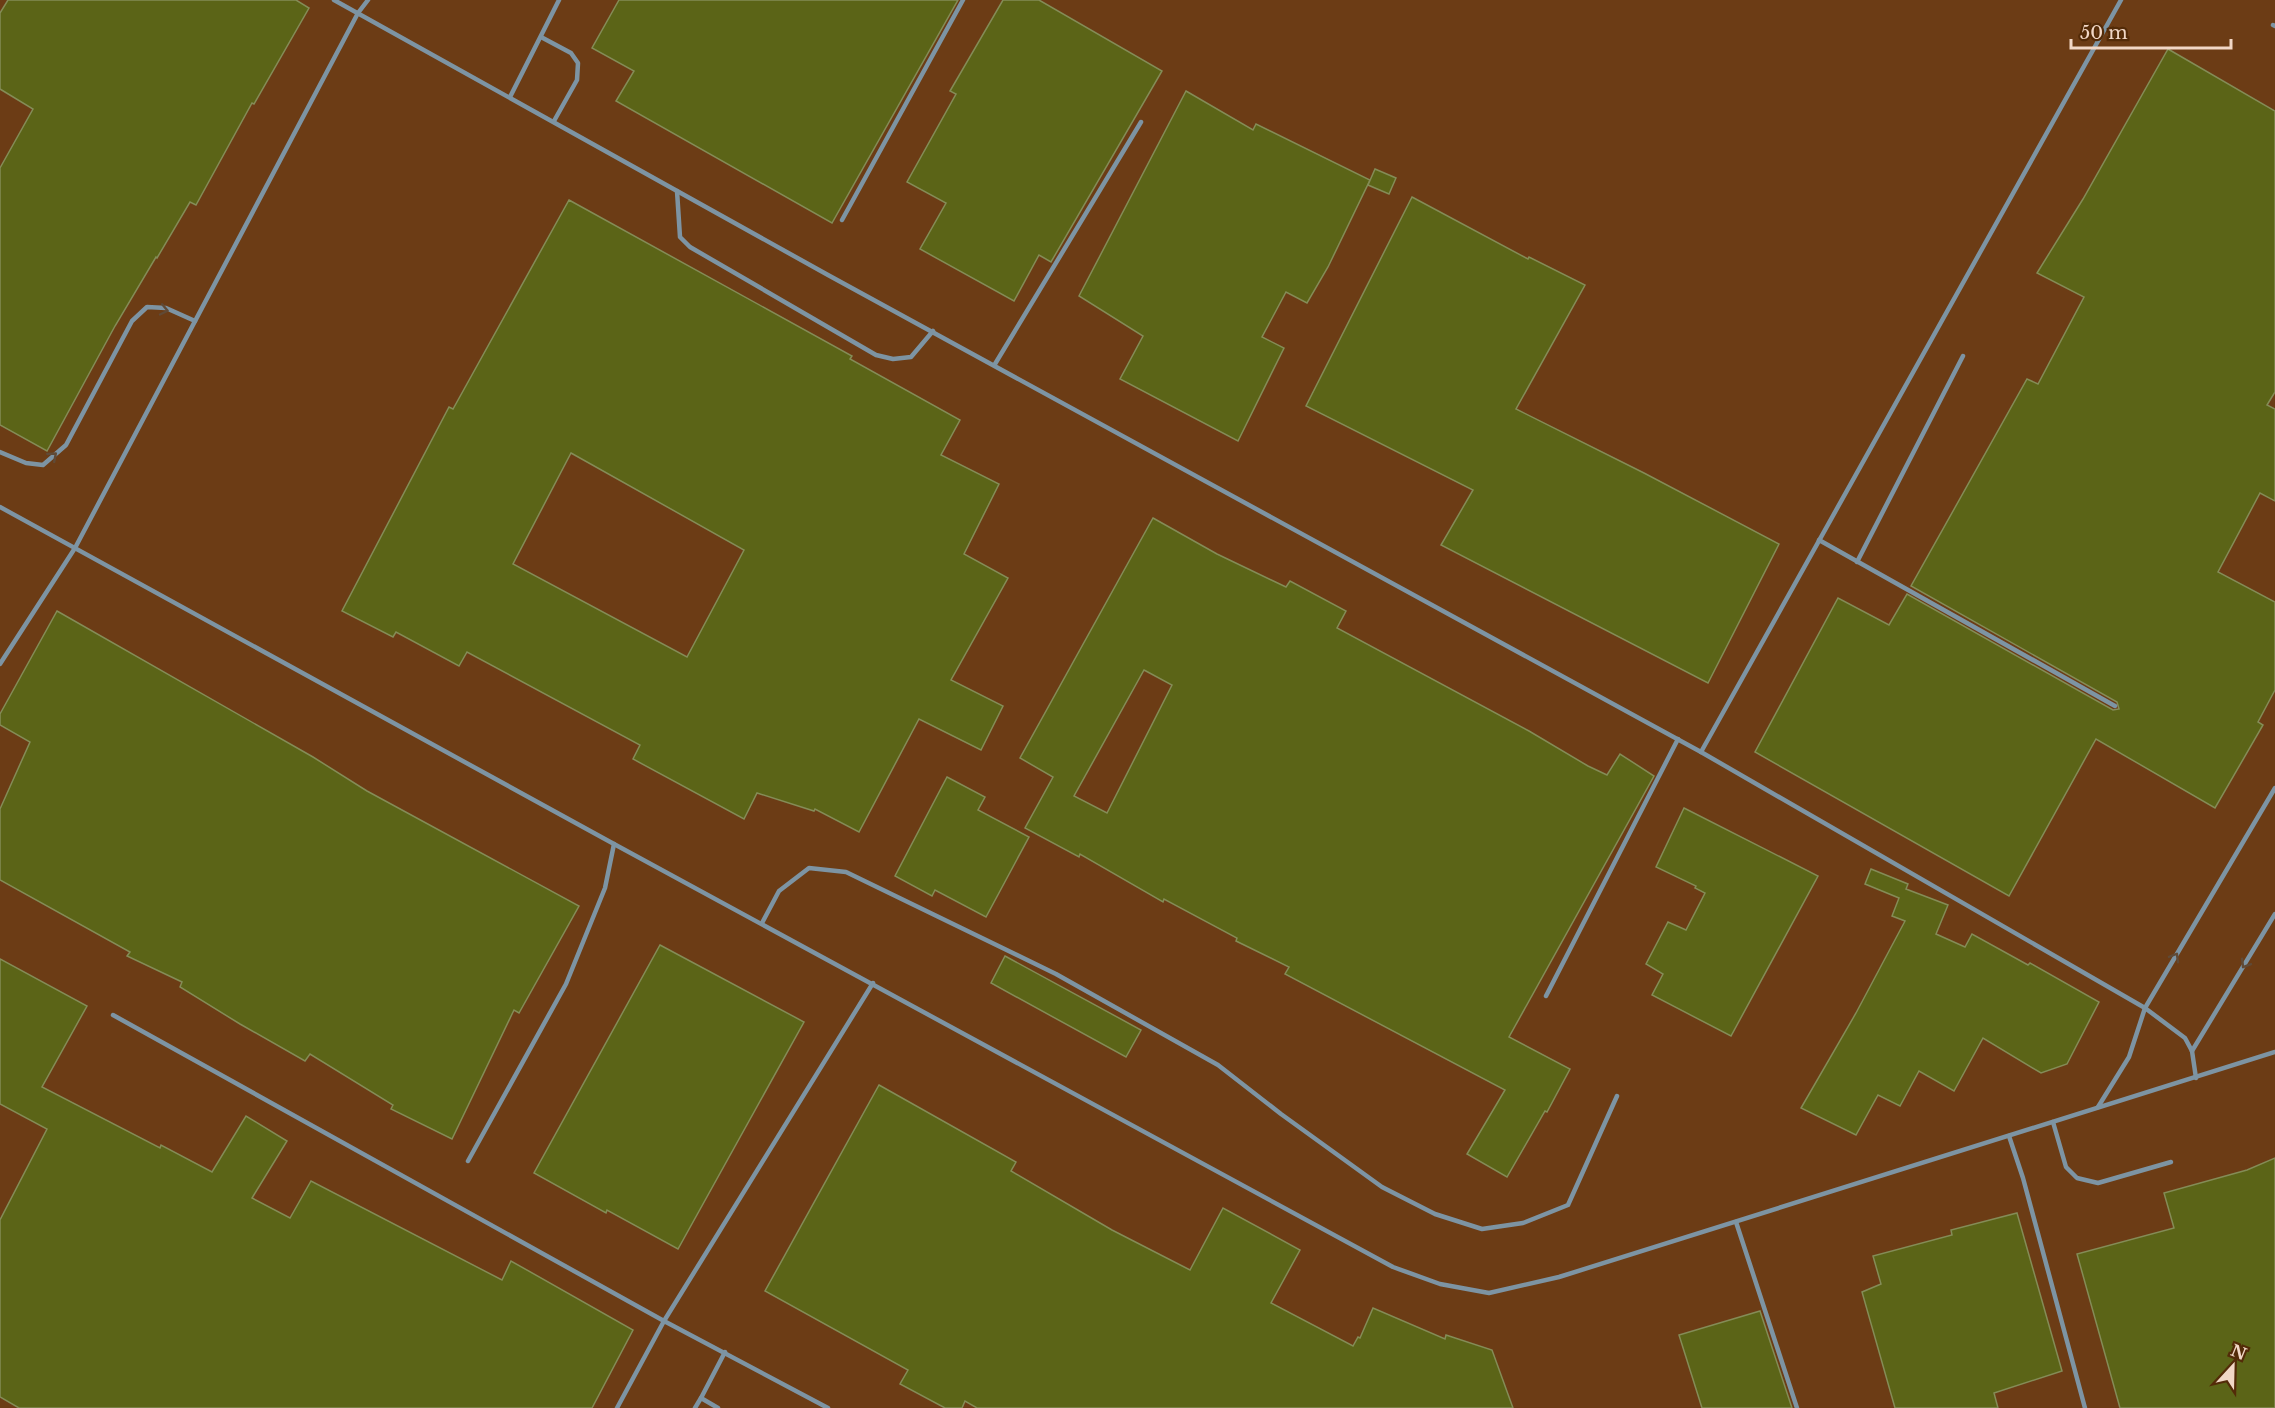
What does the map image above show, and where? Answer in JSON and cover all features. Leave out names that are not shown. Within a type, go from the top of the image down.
[{"type":"lane","points":[[334,0],[1701,752],[2145,1008],[2185,1038],[2192,1051],[2196,1078]]},
{"type":"lane","points":[[0,664],[75,548],[358,13],[368,0]]},
{"type":"lane","points":[[510,97],[559,0]]},
{"type":"lane","points":[[842,220],[963,0]]},
{"type":"lane","points":[[1701,752],[2121,0]]},
{"type":"lane","points":[[541,37],[571,53],[578,63],[577,80],[554,121]]},
{"type":"lane","points":[[995,364],[1141,122]]},
{"type":"lane","points":[[677,190],[680,237],[690,248],[876,355],[893,359],[911,357],[933,331]]},
{"type":"lane","points":[[0,453],[26,463],[43,465],[66,445],[132,321],[147,307],[166,308],[195,321]]},
{"type":"lane","points":[[1857,562],[1963,356]]},
{"type":"lane","points":[[0,507],[1393,1267],[1440,1284],[1489,1293],[1559,1277],[2275,1052]]},
{"type":"lane","points":[[1819,540],[2115,706]]},
{"type":"lane","points":[[1546,996],[1678,740]]},
{"type":"lane","points":[[2098,1108],[2130,1056],[2145,1008],[2275,788]]},
{"type":"lane","points":[[468,1161],[566,984],[605,888],[614,844]]},
{"type":"lane","points":[[762,923],[779,891],[809,868],[846,872],[1066,979],[1218,1065],[1281,1114],[1383,1187],[1436,1214],[1482,1229],[1523,1224],[1568,1205],[1617,1095]]},
{"type":"lane","points":[[2192,1051],[2275,914]]},
{"type":"lane","points":[[617,1408],[664,1321],[873,983]]},
{"type":"lane","points":[[113,1015],[664,1321],[828,1408]]},
{"type":"lane","points":[[2053,1122],[2066,1167],[2078,1178],[2098,1183],[2171,1162]]},
{"type":"lane","points":[[2009,1136],[2023,1178],[2085,1408]]},
{"type":"lane","points":[[1736,1222],[1797,1408]]},
{"type":"lane","points":[[695,1408],[725,1352]]},
{"type":"lane","points":[[701,1398],[718,1408]]},
{"type":"shaded area","points":[[0,0],[2275,0],[2275,1408],[0,1408]]},
{"type":"building","points":[[8,0],[296,0],[309,8],[254,104],[252,103],[196,205],[190,202],[115,326],[47,451],[0,425],[0,168],[33,109],[0,89],[0,13]]},
{"type":"building","points":[[619,0],[958,0],[832,223],[616,101],[634,71],[592,48]]},
{"type":"building","points":[[1003,0],[1039,0],[1162,71],[1051,262],[1039,255],[1014,301],[920,249],[946,203],[907,182],[956,94],[950,91]]},
{"type":"building","points":[[2168,49],[2275,111],[2275,392],[2267,405],[2275,409],[2275,501],[2260,493],[2218,572],[2275,602],[2275,690],[2258,722],[2263,725],[2215,808],[2096,739],[2009,896],[1755,752],[1838,598],[1889,625],[1907,594],[2113,710],[2119,709],[2117,702],[1911,586],[2027,379],[2038,384],[2084,297],[2037,273],[2083,199]]},
{"type":"building","points":[[1186,91],[1253,130],[1256,124],[1370,180],[1328,267],[1307,303],[1286,292],[1262,337],[1284,348],[1238,441],[1120,379],[1143,336],[1079,296]]},
{"type":"building","points":[[1375,169],[1396,178],[1389,194],[1368,185]]},
{"type":"building","points":[[1412,197],[1528,259],[1529,257],[1585,285],[1516,409],[1779,544],[1708,683],[1441,545],[1473,490],[1306,406]]},
{"type":"building","points":[[569,200],[852,356],[850,359],[960,420],[941,455],[999,484],[964,554],[1008,578],[951,680],[1003,706],[981,750],[919,719],[859,832],[815,809],[814,811],[757,793],[744,819],[633,759],[640,745],[467,652],[459,666],[396,632],[393,637],[342,611],[449,407],[453,409]],"holes":[[[571,453],[744,550],[687,657],[513,564]]]},
{"type":"building","points":[[1153,518],[1217,554],[1286,587],[1290,581],[1346,611],[1337,628],[1529,731],[1588,766],[1607,775],[1620,754],[1654,776],[1509,1037],[1570,1069],[1507,1177],[1467,1154],[1505,1090],[1285,974],[1289,967],[1236,941],[1237,938],[1164,899],[1163,902],[1080,854],[1079,857],[1025,828],[1053,777],[1020,758]],"holes":[[[1144,670],[1172,685],[1107,813],[1074,796]]]},
{"type":"building","points":[[57,611],[313,757],[367,791],[579,906],[519,1013],[514,1010],[452,1139],[391,1109],[393,1105],[310,1054],[305,1061],[240,1024],[180,987],[182,982],[127,956],[130,952],[0,880],[0,809],[30,742],[0,725],[0,714]]},
{"type":"building","points":[[947,777],[985,797],[978,810],[1029,837],[986,917],[935,890],[932,896],[895,876]]},
{"type":"building","points":[[1684,808],[1818,876],[1731,1036],[1652,995],[1663,974],[1646,964],[1668,922],[1686,930],[1705,893],[1695,888],[1696,886],[1656,867]]},
{"type":"building","points":[[1871,869],[1908,884],[1906,889],[1948,905],[1936,934],[1965,947],[1972,934],[2028,965],[2030,963],[2099,1002],[2067,1064],[2041,1073],[1983,1038],[1954,1091],[1919,1071],[1900,1106],[1878,1095],[1856,1135],[1801,1108],[1856,1013],[1905,921],[1892,916],[1899,898],[1865,884]]},
{"type":"building","points":[[660,945],[804,1022],[678,1249],[534,1173]]},
{"type":"building","points":[[1005,956],[1141,1030],[1126,1057],[991,983]]},
{"type":"building","points":[[0,959],[87,1006],[42,1087],[212,1172],[246,1116],[287,1141],[252,1198],[290,1218],[311,1181],[502,1280],[511,1261],[633,1330],[592,1408],[19,1408],[0,1397],[0,1220],[47,1129],[0,1104]]},
{"type":"building","points":[[879,1085],[1016,1162],[1011,1171],[1112,1230],[1190,1270],[1223,1208],[1300,1250],[1271,1303],[1353,1346],[1358,1337],[1360,1338],[1373,1308],[1445,1339],[1446,1335],[1492,1350],[1513,1408],[977,1408],[965,1401],[962,1408],[945,1408],[900,1384],[908,1370],[765,1291]]},
{"type":"building","points":[[2275,1158],[2275,1408],[2120,1408],[2077,1254],[2174,1228],[2164,1193],[2247,1170]]},
{"type":"building","points":[[2017,1213],[2062,1371],[1994,1393],[1998,1408],[1895,1408],[1862,1292],[1881,1284],[1873,1256],[1952,1235],[1951,1230]]},
{"type":"building","points":[[1760,1311],[1792,1408],[1702,1408],[1679,1335]]}]
